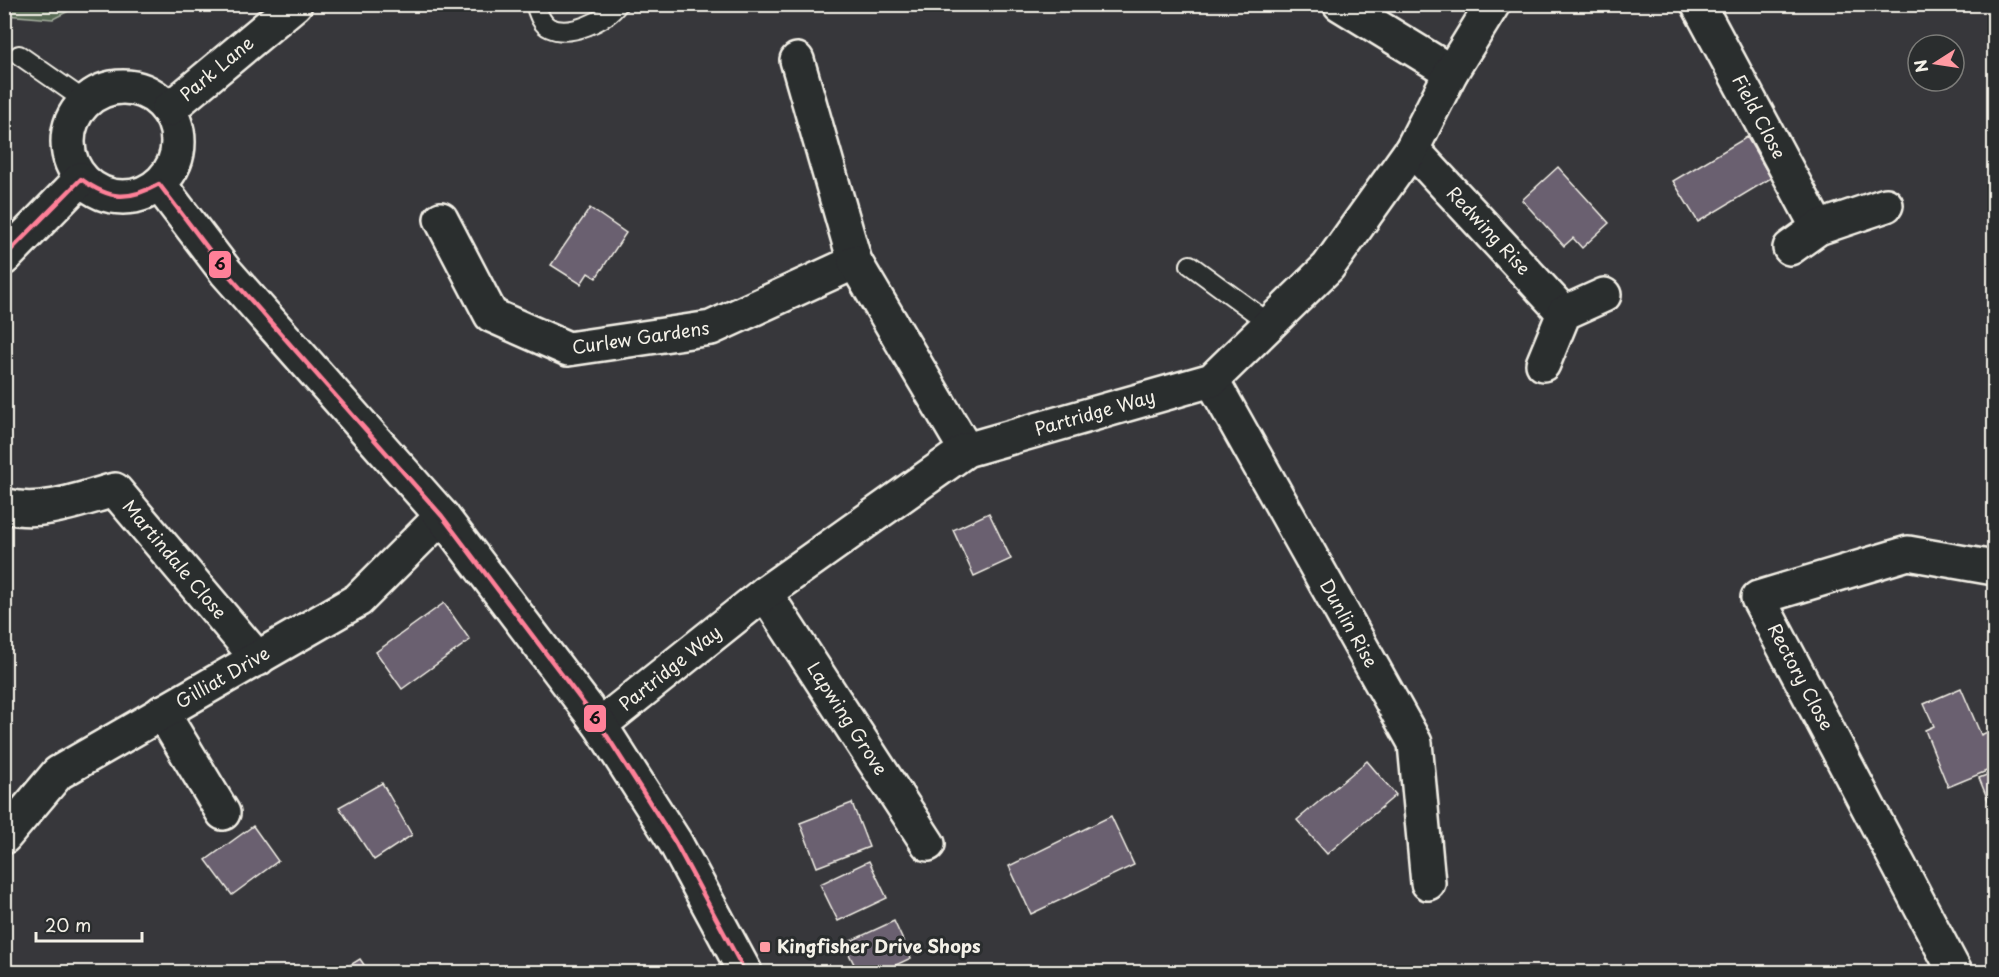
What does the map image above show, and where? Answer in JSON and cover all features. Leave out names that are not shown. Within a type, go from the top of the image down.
[{"type":"street","name":"Park Lane","points":[[168,110],[295,4]]},
{"type":"street","points":[[1340,4],[1451,72]]},
{"type":"street","name":"Partridge Way","points":[[600,725],[765,593],[966,450],[1212,380],[1328,267],[1412,149],[1451,72],[1493,4]]},
{"type":"street","name":"Field Close","points":[[1698,4],[1818,228]]},
{"type":"street","points":[[797,60],[855,262],[966,450]]},
{"type":"street","points":[[120,86],[138,88],[155,96],[168,110],[176,124],[178,141],[176,157],[170,172],[159,184],[144,193],[128,198],[110,197],[94,190],[81,179],[72,165],[67,148],[68,130],[74,114],[85,100],[101,90],[120,86]]},
{"type":"street","name":"Redwing Rise","points":[[1412,149],[1564,313]]},
{"type":"street","points":[[4,258],[81,179]]},
{"type":"street","points":[[159,184],[226,272],[442,516],[600,725],[675,842],[745,972]]},
{"type":"street","points":[[1790,248],[1818,228],[1886,205]]},
{"type":"street","name":"Curlew Gardens","points":[[441,219],[491,315],[568,349],[711,328],[855,262]]},
{"type":"street","points":[[1543,364],[1564,313],[1604,295]]},
{"type":"street","name":"Dunlin Rise","points":[[1212,380],[1415,743],[1428,883]]},
{"type":"street","name":"Martindale Close","points":[[6,505],[21,509],[40,509],[115,490],[258,659]]},
{"type":"street","name":"Gilliat Drive","points":[[4,837],[58,773],[358,600],[442,516]]},
{"type":"street","name":"Rectory Close","points":[[1955,972],[1758,598],[1908,553],[1995,568]]},
{"type":"street","name":"Lapwing Grove","points":[[765,593],[928,844]]},
{"type":"street","points":[[162,712],[223,813]]},
{"type":"lane","points":[[535,4],[539,17],[548,28],[560,30],[588,26],[606,17],[618,4]]},
{"type":"lane","points":[[19,55],[85,100]]},
{"type":"lane","points":[[1190,265],[1269,323]]},
{"type":"green space","points":[[4,5],[80,5],[53,19],[5,15]]},
{"type":"building","points":[[1747,137],[1771,178],[1698,222],[1673,181]]},
{"type":"building","points":[[1558,167],[1609,223],[1582,248],[1573,238],[1564,246],[1522,200]]},
{"type":"building","points":[[590,208],[626,233],[596,278],[588,273],[581,284],[551,265]]},
{"type":"building","points":[[989,513],[1011,559],[974,576],[953,530]]},
{"type":"building","points":[[444,603],[470,640],[402,689],[376,652]]},
{"type":"building","points":[[1961,688],[1981,735],[1994,729],[1994,768],[1948,787],[1925,730],[1934,726],[1924,704]]},
{"type":"building","points":[[1367,761],[1396,795],[1327,854],[1297,820]]},
{"type":"building","points":[[1994,772],[1994,815],[1979,778]]},
{"type":"building","points":[[382,783],[412,835],[374,860],[339,807]]},
{"type":"building","points":[[852,803],[869,847],[817,867],[800,823]]},
{"type":"building","points":[[1111,816],[1134,865],[1031,914],[1009,866]]},
{"type":"building","points":[[253,826],[278,861],[232,895],[206,860]]},
{"type":"building","points":[[869,861],[887,898],[838,921],[820,884]]},
{"type":"building","points":[[894,921],[911,958],[881,972],[858,972],[844,944]]},
{"type":"building","points":[[360,959],[369,972],[339,972]]},
{"type":"transit line","name":"6","points":[[4,257],[81,179],[101,191],[119,196],[138,193],[159,184],[226,272],[442,516],[600,725],[675,842],[745,972]]},
{"type":"place","name":"Kingfisher Drive Shops","points":[[765,947]]}]
